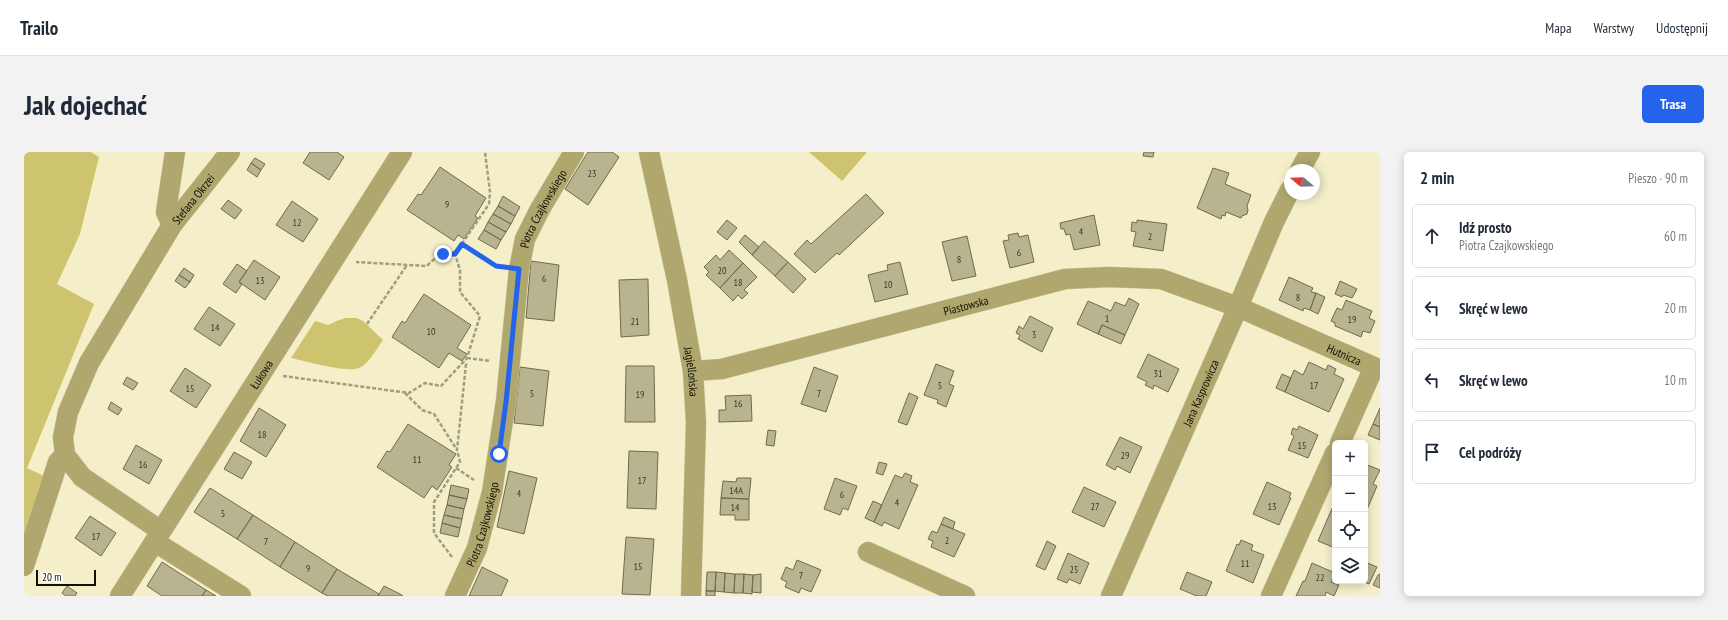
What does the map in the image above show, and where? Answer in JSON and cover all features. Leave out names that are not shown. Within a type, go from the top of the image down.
[{"type":"street","name":"Stefana Okrzei","points":[[175,152],[166,212],[172,225],[230,152]]},
{"type":"street","name":"Łukowa","points":[[120,596],[402,152]]},
{"type":"street","name":"Piotra Czajkowskiego","points":[[455,596],[477,548],[492,492],[506,402],[519,269],[525,239],[574,152]]},
{"type":"street","name":"Jagiellońska","points":[[650,152],[677,280],[693,371],[696,423],[691,596]]},
{"type":"street","points":[[1303,164],[1310,152]]},
{"type":"street","name":"Jana Kasprowicza","points":[[1111,596],[1274,222],[1285,200]]},
{"type":"street","points":[[172,225],[89,363],[68,412],[63,437],[65,455],[82,477],[158,536],[241,596]]},
{"type":"street","name":"Piastowska","points":[[693,371],[722,369],[1065,279],[1108,277],[1161,279],[1238,307]]},
{"type":"street","name":"Hutnicza","points":[[1238,307],[1377,359],[1341,440]]},
{"type":"street","points":[[24,566],[58,462],[65,455]]},
{"type":"street","points":[[1271,596],[1332,460]]},
{"type":"street","points":[[868,552],[965,596]]},
{"type":"path","points":[[455,254],[489,204],[490,192],[485,152]]},
{"type":"path","points":[[462,244],[496,266],[519,269]]},
{"type":"path","points":[[350,261],[427,266],[435,257],[443,254],[455,254]]},
{"type":"path","points":[[275,375],[409,393],[425,383],[440,386],[467,358],[480,316],[460,292],[460,270],[455,254]]},
{"type":"path","points":[[367,324],[407,265]]},
{"type":"path","points":[[457,450],[466,364],[464,362]]},
{"type":"path","points":[[404,392],[422,410],[434,414],[457,450],[460,462],[434,502],[434,533],[458,567],[466,574]]},
{"type":"shaded area","points":[[24,152],[91,152],[99,157],[80,234],[57,284],[94,304],[27,468],[44,476],[24,539]]},
{"type":"shaded area","points":[[809,152],[867,152],[842,181]]},
{"type":"shaded area","points":[[346,318],[357,318],[363,321],[383,340],[363,366],[353,369],[345,369],[291,358],[315,321],[328,325]]},
{"type":"building","points":[[310,152],[337,152],[344,157],[329,180],[303,163]]},
{"type":"building","points":[[588,152],[612,152],[619,157],[588,205],[565,189]]},
{"type":"building","points":[[1144,152],[1154,152],[1153,157],[1143,156]]},
{"type":"building","points":[[255,158],[265,164],[261,170],[251,163]]},
{"type":"building","points":[[251,163],[261,170],[257,177],[247,170]]},
{"type":"building","points":[[440,167],[486,198],[475,216],[478,218],[464,239],[458,235],[454,241],[407,210],[418,194],[421,195]]},
{"type":"building","points":[[1213,168],[1229,173],[1225,184],[1251,195],[1247,206],[1247,214],[1241,218],[1226,212],[1225,216],[1222,215],[1221,219],[1197,208]]},
{"type":"building","points":[[866,194],[884,213],[839,255],[837,253],[815,273],[794,254],[807,240],[811,244]]},
{"type":"building","points":[[503,196],[520,207],[515,216],[498,206]]},
{"type":"building","points":[[228,200],[242,210],[235,219],[221,209]]},
{"type":"building","points":[[292,201],[318,219],[303,242],[276,225]]},
{"type":"building","points":[[498,206],[515,216],[511,224],[493,214]]},
{"type":"building","points":[[493,214],[511,224],[506,232],[488,222]]},
{"type":"building","points":[[1094,215],[1100,245],[1074,250],[1070,234],[1066,235],[1064,229],[1061,229],[1060,223]]},
{"type":"building","points":[[727,220],[737,228],[727,240],[717,232]]},
{"type":"building","points":[[1137,220],[1167,224],[1163,251],[1133,246],[1136,232],[1131,231],[1132,222],[1137,223]]},
{"type":"building","points":[[488,222],[506,232],[501,240],[484,230]]},
{"type":"building","points":[[484,230],[501,240],[496,249],[478,239]]},
{"type":"building","points":[[1018,233],[1019,237],[1028,235],[1034,262],[1010,268],[1003,241],[1009,240],[1008,235]]},
{"type":"building","points":[[745,235],[759,247],[752,255],[739,242]]},
{"type":"building","points":[[967,236],[976,276],[952,281],[942,242]]},
{"type":"building","points":[[764,241],[788,262],[775,276],[752,255]]},
{"type":"building","points":[[729,250],[743,263],[720,288],[706,275],[709,272],[704,267],[716,255],[720,260]]},
{"type":"building","points":[[254,260],[280,277],[265,300],[239,282]]},
{"type":"building","points":[[531,261],[559,265],[554,321],[526,318]]},
{"type":"building","points":[[788,262],[806,279],[793,293],[775,276]]},
{"type":"building","points":[[900,262],[908,294],[875,302],[868,275],[888,270],[887,265]]},
{"type":"building","points":[[743,263],[757,277],[744,290],[748,293],[742,299],[738,295],[733,301],[720,288]]},
{"type":"building","points":[[237,264],[247,271],[239,282],[242,284],[236,293],[223,284]]},
{"type":"building","points":[[184,268],[194,275],[190,282],[179,275]]},
{"type":"building","points":[[179,275],[190,282],[185,288],[175,281]]},
{"type":"building","points":[[1289,277],[1313,288],[1311,292],[1316,293],[1310,310],[1304,308],[1303,311],[1279,300]]},
{"type":"building","points":[[648,279],[649,335],[621,337],[619,280]]},
{"type":"building","points":[[1340,281],[1357,289],[1352,298],[1343,295],[1342,297],[1335,294]]},
{"type":"building","points":[[1316,293],[1325,297],[1318,314],[1310,310]]},
{"type":"building","points":[[424,294],[471,325],[457,348],[467,354],[462,361],[449,353],[439,368],[392,337],[402,321],[405,323]]},
{"type":"building","points":[[1129,298],[1139,304],[1125,335],[1102,325],[1098,334],[1077,324],[1088,301],[1111,311],[1115,302],[1125,306]]},
{"type":"building","points":[[1346,300],[1372,311],[1369,318],[1375,321],[1370,333],[1363,331],[1361,337],[1335,326],[1335,323],[1331,321],[1337,308],[1342,310]]},
{"type":"building","points":[[209,307],[235,324],[220,346],[194,329]]},
{"type":"building","points":[[1030,316],[1053,328],[1042,352],[1018,339],[1020,335],[1016,333],[1019,326],[1023,329]]},
{"type":"building","points":[[1102,325],[1125,335],[1121,344],[1098,334]]},
{"type":"building","points":[[1148,354],[1179,369],[1168,392],[1154,385],[1153,389],[1145,385],[1147,382],[1137,377]]},
{"type":"building","points":[[1309,362],[1326,370],[1328,365],[1336,369],[1334,374],[1344,379],[1329,412],[1285,392],[1294,370],[1303,375]]},
{"type":"building","points":[[936,364],[954,371],[949,384],[954,386],[946,407],[937,403],[938,400],[924,395]]},
{"type":"building","points":[[626,366],[654,366],[655,422],[625,422]]},
{"type":"building","points":[[520,367],[549,371],[543,426],[514,423]]},
{"type":"building","points":[[814,367],[838,376],[826,412],[801,404]]},
{"type":"building","points":[[185,368],[211,385],[196,408],[170,391]]},
{"type":"building","points":[[1282,374],[1291,378],[1285,392],[1276,388]]},
{"type":"building","points":[[127,377],[138,383],[133,390],[123,384]]},
{"type":"building","points":[[909,393],[918,397],[907,425],[898,422]]},
{"type":"building","points":[[751,395],[752,421],[719,422],[719,410],[726,410],[725,396]]},
{"type":"building","points":[[111,402],[122,409],[118,415],[108,409]]},
{"type":"building","points":[[259,408],[286,425],[266,457],[240,441]]},
{"type":"building","points":[[1380,408],[1380,427],[1373,424]]},
{"type":"building","points":[[408,424],[456,454],[449,465],[452,467],[437,490],[432,486],[424,498],[377,467],[387,451],[390,452]]},
{"type":"building","points":[[1373,424],[1380,427],[1380,440],[1368,435]]},
{"type":"building","points":[[1299,426],[1318,435],[1308,458],[1288,450],[1294,436],[1291,434],[1293,428],[1297,430]]},
{"type":"building","points":[[768,430],[776,431],[774,446],[766,445]]},
{"type":"building","points":[[1120,437],[1142,447],[1130,473],[1117,466],[1115,470],[1106,465]]},
{"type":"building","points":[[136,445],[162,460],[149,484],[123,469]]},
{"type":"building","points":[[629,451],[658,452],[656,509],[627,508]]},
{"type":"building","points":[[234,452],[252,462],[242,479],[224,469]]},
{"type":"building","points":[[879,462],[887,464],[883,475],[876,473]]},
{"type":"building","points":[[1368,465],[1380,470],[1373,484],[1377,486],[1368,507]]},
{"type":"building","points":[[509,471],[537,478],[524,534],[497,527]]},
{"type":"building","points":[[905,473],[912,476],[910,482],[918,485],[899,529],[884,522],[882,526],[874,522],[895,475],[902,478]]},
{"type":"building","points":[[737,478],[751,478],[749,499],[721,498],[723,481],[736,482]]},
{"type":"building","points":[[835,478],[857,486],[848,510],[843,508],[840,515],[824,509]]},
{"type":"building","points":[[1267,482],[1291,493],[1289,498],[1291,498],[1279,525],[1253,514]]},
{"type":"building","points":[[451,485],[469,489],[467,499],[449,495]]},
{"type":"building","points":[[1084,487],[1116,502],[1104,527],[1072,512]]},
{"type":"building","points":[[210,488],[253,515],[237,539],[194,512]]},
{"type":"building","points":[[449,495],[467,499],[464,509],[447,505]]},
{"type":"building","points":[[721,498],[749,499],[749,520],[735,520],[735,515],[720,515]]},
{"type":"building","points":[[873,501],[882,505],[874,522],[865,518]]},
{"type":"building","points":[[447,505],[464,509],[462,519],[444,515]]},
{"type":"building","points":[[1332,509],[1332,547],[1318,541]]},
{"type":"building","points":[[253,515],[295,542],[280,567],[237,539]]},
{"type":"building","points":[[444,515],[462,519],[460,528],[442,523]]},
{"type":"building","points":[[90,516],[116,533],[101,556],[75,538]]},
{"type":"building","points":[[944,517],[955,522],[953,529],[941,524]]},
{"type":"building","points":[[442,523],[460,528],[458,537],[440,533]]},
{"type":"building","points":[[941,524],[965,534],[954,557],[931,547],[933,541],[928,539],[932,531],[937,533]]},
{"type":"building","points":[[626,537],[654,539],[650,595],[622,594]]},
{"type":"building","points":[[1241,540],[1253,545],[1251,550],[1264,555],[1253,583],[1226,571],[1237,544],[1239,545]]},
{"type":"building","points":[[1047,541],[1056,546],[1045,570],[1036,566]]},
{"type":"building","points":[[295,542],[337,569],[322,593],[280,567]]},
{"type":"building","points":[[1068,553],[1089,563],[1080,584],[1069,579],[1067,583],[1057,579]]},
{"type":"building","points":[[797,560],[821,570],[811,592],[801,588],[799,593],[785,587],[787,582],[781,579],[786,567],[793,570]]},
{"type":"building","points":[[162,562],[206,590],[202,596],[162,596],[147,586]]},
{"type":"building","points":[[1312,563],[1332,572],[1332,584],[1339,585],[1334,596],[1326,592],[1325,596],[1296,596],[1303,581],[1305,581]]},
{"type":"building","points":[[1368,563],[1377,567],[1368,584]]},
{"type":"building","points":[[482,567],[508,580],[501,596],[469,596]]},
{"type":"building","points":[[337,569],[379,594],[378,596],[328,596],[322,593]]},
{"type":"building","points":[[707,572],[716,572],[715,591],[706,591]]},
{"type":"building","points":[[716,572],[725,573],[724,592],[715,591]]},
{"type":"building","points":[[1187,572],[1212,582],[1206,596],[1197,596],[1180,589]]},
{"type":"building","points":[[725,573],[735,574],[734,593],[724,592]]},
{"type":"building","points":[[735,574],[744,574],[743,593],[734,593]]},
{"type":"building","points":[[744,574],[753,575],[752,594],[743,593]]},
{"type":"building","points":[[761,574],[761,593],[752,592],[753,575]]},
{"type":"building","points":[[1380,574],[1380,588],[1373,585]]},
{"type":"building","points":[[67,586],[77,593],[75,596],[66,596],[62,593]]},
{"type":"building","points":[[384,586],[400,594],[403,596],[378,596]]},
{"type":"building","points":[[206,590],[216,596],[202,596]]},
{"type":"building","points":[[706,591],[715,591],[715,596],[706,596]]},
{"type":"route","points":[[443,254],[455,254],[462,244],[496,266],[519,269],[506,402],[499,454]]}]
